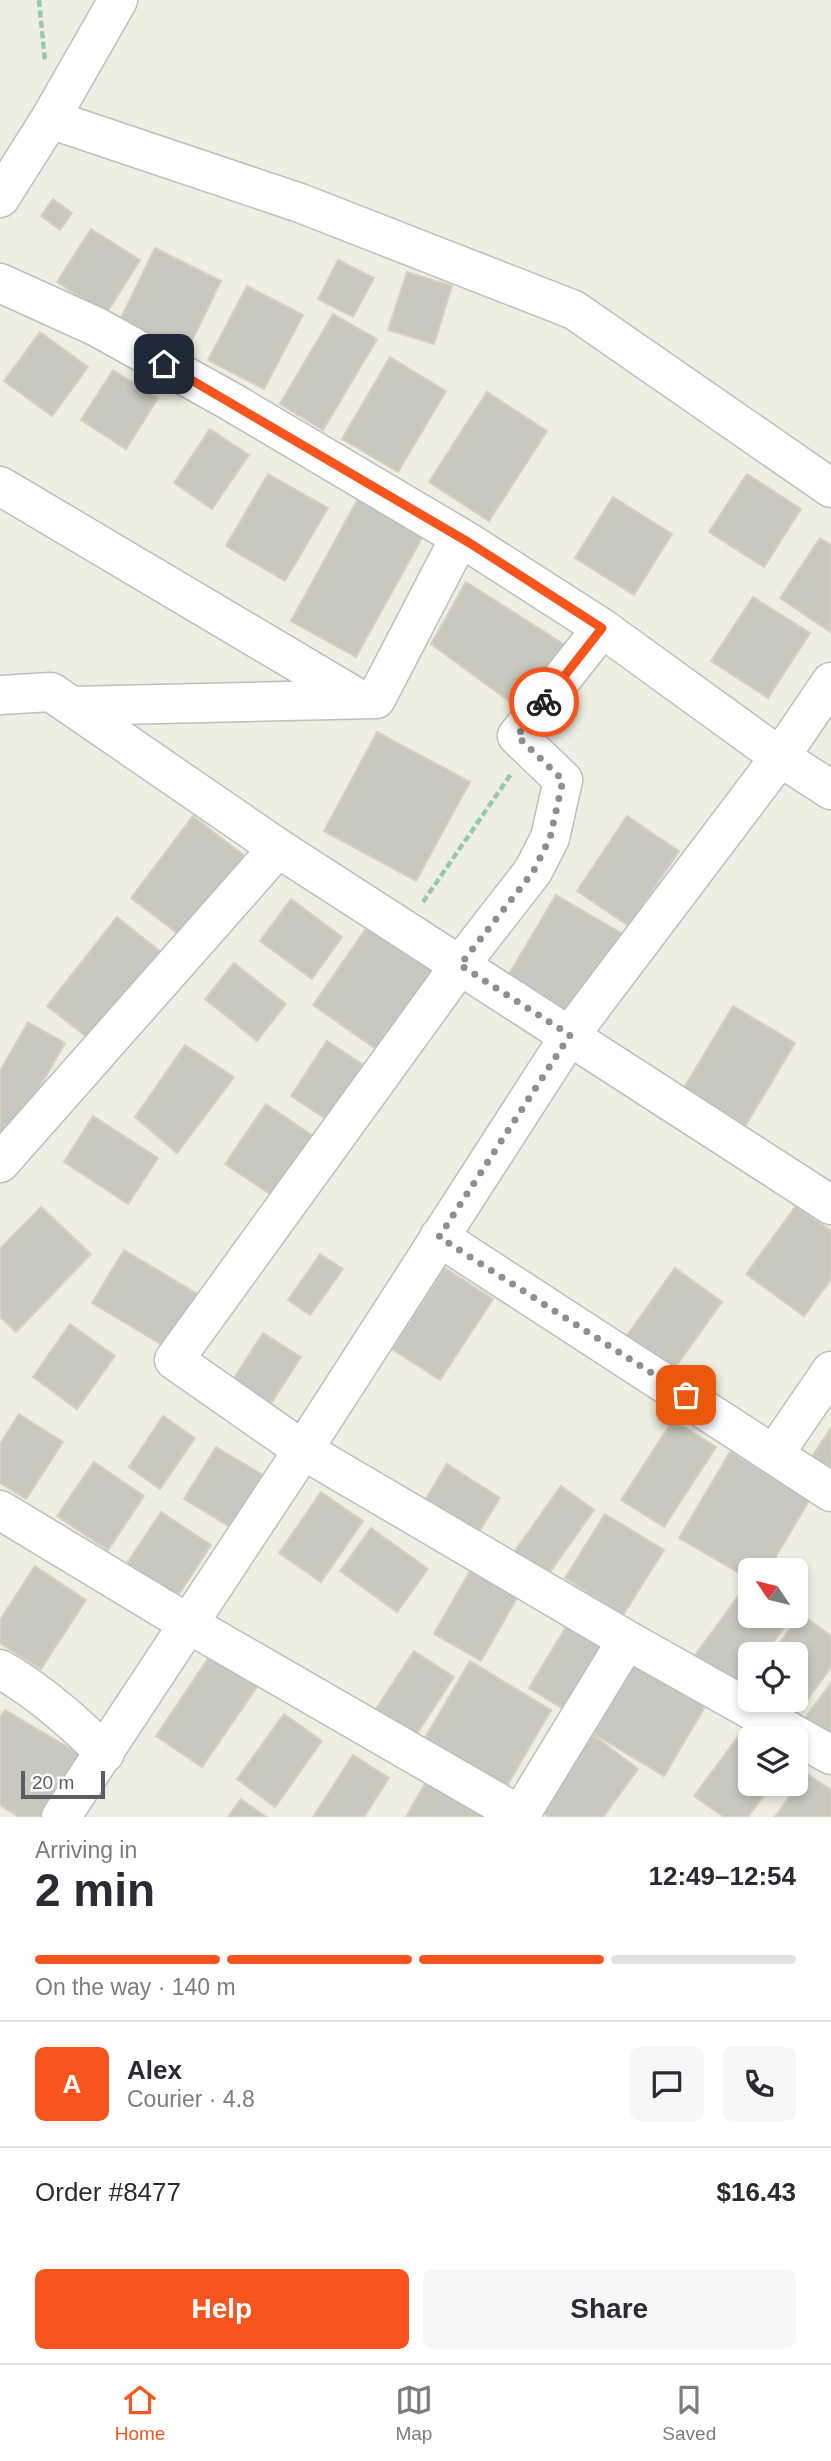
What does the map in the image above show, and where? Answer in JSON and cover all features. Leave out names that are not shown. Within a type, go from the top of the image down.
[{"type":"street","points":[[0,198],[50,119],[118,0]]},
{"type":"street","points":[[50,119],[300,203],[574,310],[831,488]]},
{"type":"street","points":[[0,283],[97,327],[460,537],[602,628],[780,757],[831,790]]},
{"type":"street","points":[[0,486],[359,699]]},
{"type":"street","points":[[74,706],[376,699],[460,537]]},
{"type":"street","points":[[602,628],[517,736],[563,780],[550,838],[533,872],[460,965],[174,1360],[303,1450],[626,1640],[831,1755]]},
{"type":"street","points":[[73,1813],[105,1753],[187,1623],[303,1450],[570,1035],[780,757],[831,682]]},
{"type":"street","points":[[0,695],[51,692],[74,706],[278,848],[831,1206]]},
{"type":"street","points":[[0,1163],[278,848]]},
{"type":"street","points":[[439,1237],[775,1453],[831,1492]]},
{"type":"street","points":[[775,1453],[831,1371]]},
{"type":"street","points":[[0,1510],[187,1623],[521,1816],[626,1640]]},
{"type":"street","points":[[0,1669],[22,1682],[84,1732],[105,1753]]},
{"type":"path","points":[[405,929],[530,746]]},
{"type":"building","points":[[53,199],[72,213],[60,230],[41,216]]},
{"type":"building","points":[[91,229],[140,260],[106,314],[57,282]]},
{"type":"building","points":[[155,248],[221,281],[185,355],[119,322]]},
{"type":"building","points":[[338,260],[374,278],[353,317],[318,299]]},
{"type":"building","points":[[407,272],[452,286],[434,344],[388,330]]},
{"type":"building","points":[[247,286],[303,315],[264,389],[208,360]]},
{"type":"building","points":[[333,314],[377,339],[323,430],[280,404]]},
{"type":"building","points":[[40,332],[88,367],[52,416],[4,381]]},
{"type":"building","points":[[390,357],[446,391],[398,472],[342,439]]},
{"type":"building","points":[[113,370],[158,398],[126,449],[81,420]]},
{"type":"building","points":[[487,392],[547,431],[489,521],[429,482]]},
{"type":"building","points":[[210,429],[249,455],[212,509],[174,483]]},
{"type":"building","points":[[268,474],[328,508],[285,581],[226,546]]},
{"type":"building","points":[[747,474],[801,509],[764,567],[709,532]]},
{"type":"building","points":[[360,495],[426,531],[356,657],[291,621]]},
{"type":"building","points":[[613,497],[672,534],[634,595],[575,558]]},
{"type":"building","points":[[820,538],[831,545],[830,632],[780,598]]},
{"type":"building","points":[[466,582],[568,647],[536,692],[528,688],[517,707],[431,644]]},
{"type":"building","points":[[753,597],[810,633],[768,698],[711,661]]},
{"type":"building","points":[[377,732],[470,782],[416,881],[324,831]]},
{"type":"building","points":[[193,816],[251,861],[189,942],[131,898]]},
{"type":"building","points":[[627,816],[679,851],[629,926],[577,891]]},
{"type":"building","points":[[556,895],[626,936],[576,1020],[506,979]]},
{"type":"building","points":[[291,899],[342,937],[312,979],[260,941]]},
{"type":"building","points":[[117,917],[167,957],[97,1045],[47,1006]]},
{"type":"building","points":[[372,920],[442,970],[383,1054],[313,1005]]},
{"type":"building","points":[[234,963],[286,1004],[257,1041],[205,999]]},
{"type":"building","points":[[733,1006],[795,1043],[746,1125],[684,1088]]},
{"type":"building","points":[[28,1022],[65,1043],[7,1144],[0,1140],[0,1071]]},
{"type":"building","points":[[327,1041],[376,1073],[340,1128],[291,1096]]},
{"type":"building","points":[[185,1045],[234,1077],[177,1153],[135,1117]]},
{"type":"building","points":[[266,1104],[319,1140],[279,1200],[225,1164]]},
{"type":"building","points":[[93,1116],[158,1158],[128,1204],[64,1162]]},
{"type":"building","points":[[796,1206],[831,1231],[831,1279],[804,1316],[746,1274]]},
{"type":"building","points":[[41,1207],[91,1254],[16,1332],[0,1317],[0,1249]]},
{"type":"building","points":[[124,1250],[216,1305],[184,1358],[92,1303]]},
{"type":"building","points":[[320,1254],[343,1269],[310,1315],[288,1300]]},
{"type":"building","points":[[445,1268],[493,1299],[440,1380],[392,1349]]},
{"type":"building","points":[[675,1268],[722,1302],[672,1372],[625,1338]]},
{"type":"building","points":[[70,1324],[115,1356],[77,1409],[33,1377]]},
{"type":"building","points":[[263,1333],[301,1357],[266,1411],[229,1386]]},
{"type":"building","points":[[19,1414],[63,1442],[26,1499],[0,1483],[0,1444]]},
{"type":"building","points":[[163,1416],[195,1438],[160,1489],[129,1467]]},
{"type":"building","points":[[673,1420],[716,1447],[664,1527],[621,1500]]},
{"type":"building","points":[[831,1428],[831,1476],[809,1461]]},
{"type":"building","points":[[216,1447],[271,1480],[238,1532],[184,1499]]},
{"type":"building","points":[[730,1452],[810,1499],[775,1558],[738,1558],[738,1572],[679,1538]]},
{"type":"building","points":[[94,1462],[144,1496],[108,1550],[57,1516]]},
{"type":"building","points":[[447,1464],[500,1498],[477,1535],[424,1502]]},
{"type":"building","points":[[561,1486],[594,1510],[545,1579],[512,1555]]},
{"type":"building","points":[[321,1492],[363,1521],[321,1582],[279,1553]]},
{"type":"building","points":[[161,1512],[211,1545],[174,1602],[123,1569]]},
{"type":"building","points":[[605,1514],[664,1550],[623,1615],[565,1578]]},
{"type":"building","points":[[371,1528],[428,1569],[397,1612],[340,1571]]},
{"type":"building","points":[[35,1566],[86,1600],[41,1669],[0,1643],[0,1620]]},
{"type":"building","points":[[471,1569],[518,1596],[481,1661],[434,1634]]},
{"type":"building","points":[[738,1596],[738,1628],[784,1628],[774,1642],[738,1642],[738,1691],[693,1658]]},
{"type":"building","points":[[808,1619],[831,1636],[831,1667],[808,1699],[808,1642],[780,1642],[790,1628],[808,1628]]},
{"type":"building","points":[[569,1622],[605,1644],[565,1710],[529,1688]]},
{"type":"building","points":[[414,1651],[454,1677],[412,1741],[372,1715]]},
{"type":"building","points":[[212,1653],[259,1684],[202,1767],[156,1736]]},
{"type":"building","points":[[631,1660],[706,1705],[664,1776],[589,1731]]},
{"type":"building","points":[[470,1661],[551,1710],[507,1786],[425,1738]]},
{"type":"building","points":[[831,1683],[831,1743],[802,1722]]},
{"type":"building","points":[[5,1710],[81,1755],[44,1817],[19,1817],[0,1805],[0,1717]]},
{"type":"building","points":[[780,1712],[798,1712],[792,1721]]},
{"type":"building","points":[[284,1714],[322,1741],[275,1807],[237,1779]]},
{"type":"building","points":[[593,1735],[638,1769],[603,1817],[549,1817],[538,1809]]},
{"type":"building","points":[[738,1737],[738,1796],[763,1796],[748,1817],[724,1817],[694,1796]]},
{"type":"building","points":[[353,1755],[389,1778],[364,1817],[313,1817]]},
{"type":"building","points":[[808,1774],[831,1790],[831,1817],[775,1817],[790,1796],[808,1796]]},
{"type":"building","points":[[430,1775],[500,1817],[406,1817]]},
{"type":"building","points":[[241,1799],[266,1817],[228,1817]]},
{"type":"way so far","points":[[544,702],[517,736],[540,755],[563,780],[550,838],[533,872],[460,965],[570,1035],[439,1237],[686,1395]]},
{"type":"route","points":[[164,364],[468,542],[602,628],[544,702]]}]
